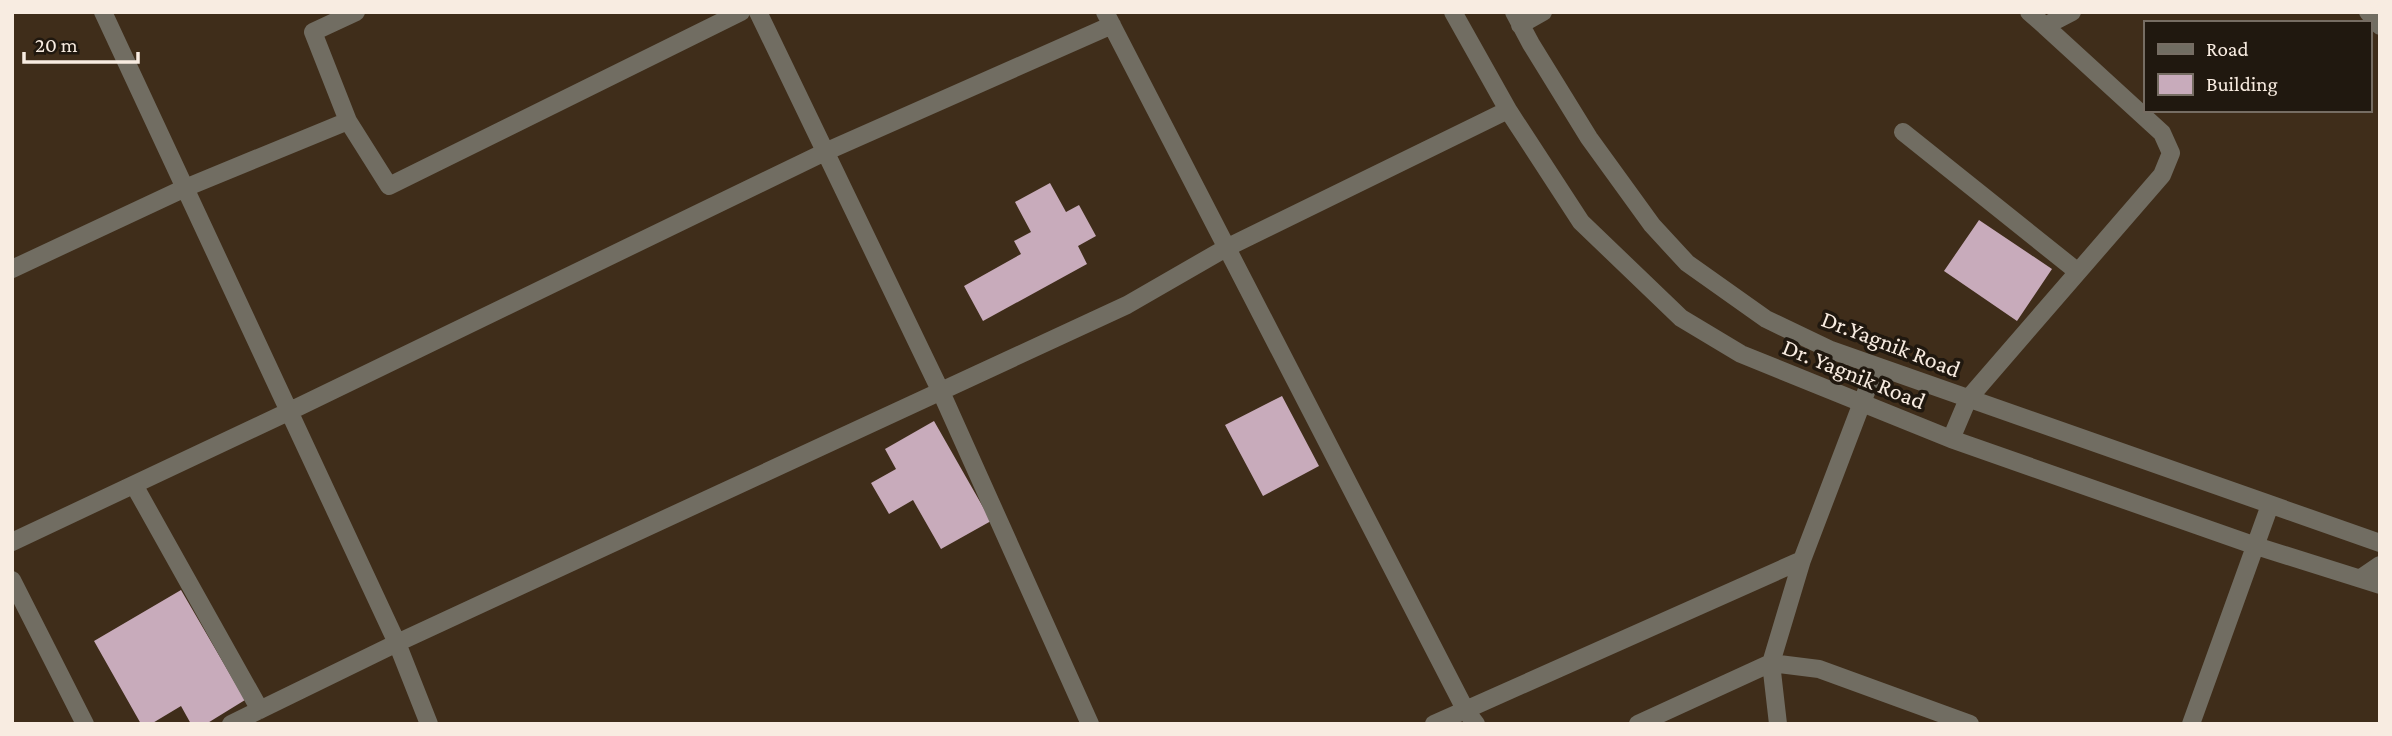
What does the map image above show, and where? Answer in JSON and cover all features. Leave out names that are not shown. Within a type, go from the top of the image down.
[{"type":"street","points":[[103,12],[397,643],[429,724]]},
{"type":"street","points":[[355,12],[313,32],[348,121],[389,186],[741,12]]},
{"type":"street","points":[[758,12],[941,391],[1090,724]]},
{"type":"street","name":"Dr. Yagnik Road","points":[[1453,12],[1467,42],[1508,110],[1581,222],[1681,318],[1741,354],[1951,439],[2256,546],[2380,585]]},
{"type":"street","points":[[1517,18],[1544,12]]},
{"type":"street","points":[[1951,439],[1968,399],[2162,175],[2171,153],[2162,133],[2029,12]]},
{"type":"street","points":[[2045,26],[2072,12]]},
{"type":"street","points":[[2368,12],[2380,26]]},
{"type":"street","name":"Dr.Yagnik Road","points":[[1517,18],[1589,138],[1652,225],[1687,263],[1766,318],[1831,350],[2380,543]]},
{"type":"street","points":[[12,542],[290,411],[825,152],[1109,19],[1471,717]]},
{"type":"street","points":[[231,724],[397,643],[1127,305],[1226,248],[1508,110]]},
{"type":"street","points":[[12,269],[185,188],[348,121]]},
{"type":"street","points":[[1903,132],[2078,272]]},
{"type":"street","points":[[1777,724],[1771,663],[1802,560],[1876,366]]},
{"type":"street","points":[[134,485],[260,709]]},
{"type":"street","points":[[2191,724],[2270,505]]},
{"type":"street","points":[[1434,724],[1471,717],[1802,560]]},
{"type":"street","points":[[2361,578],[2380,565]]},
{"type":"street","points":[[12,580],[85,724]]},
{"type":"street","points":[[1638,724],[1771,663],[1819,669],[1970,724]]},
{"type":"building","points":[[1050,183],[1066,212],[1079,205],[1096,236],[1078,246],[1087,264],[983,321],[964,286],[1021,254],[1014,241],[1031,232],[1015,202]]},
{"type":"building","points":[[1979,220],[2052,269],[2017,321],[1944,271]]},
{"type":"building","points":[[1282,396],[1319,466],[1263,496],[1225,425]]},
{"type":"building","points":[[934,421],[991,521],[941,549],[913,500],[889,514],[871,483],[896,469],[885,449]]},
{"type":"building","points":[[181,590],[245,700],[206,724],[191,724],[181,706],[151,724],[141,724],[94,641]]}]
